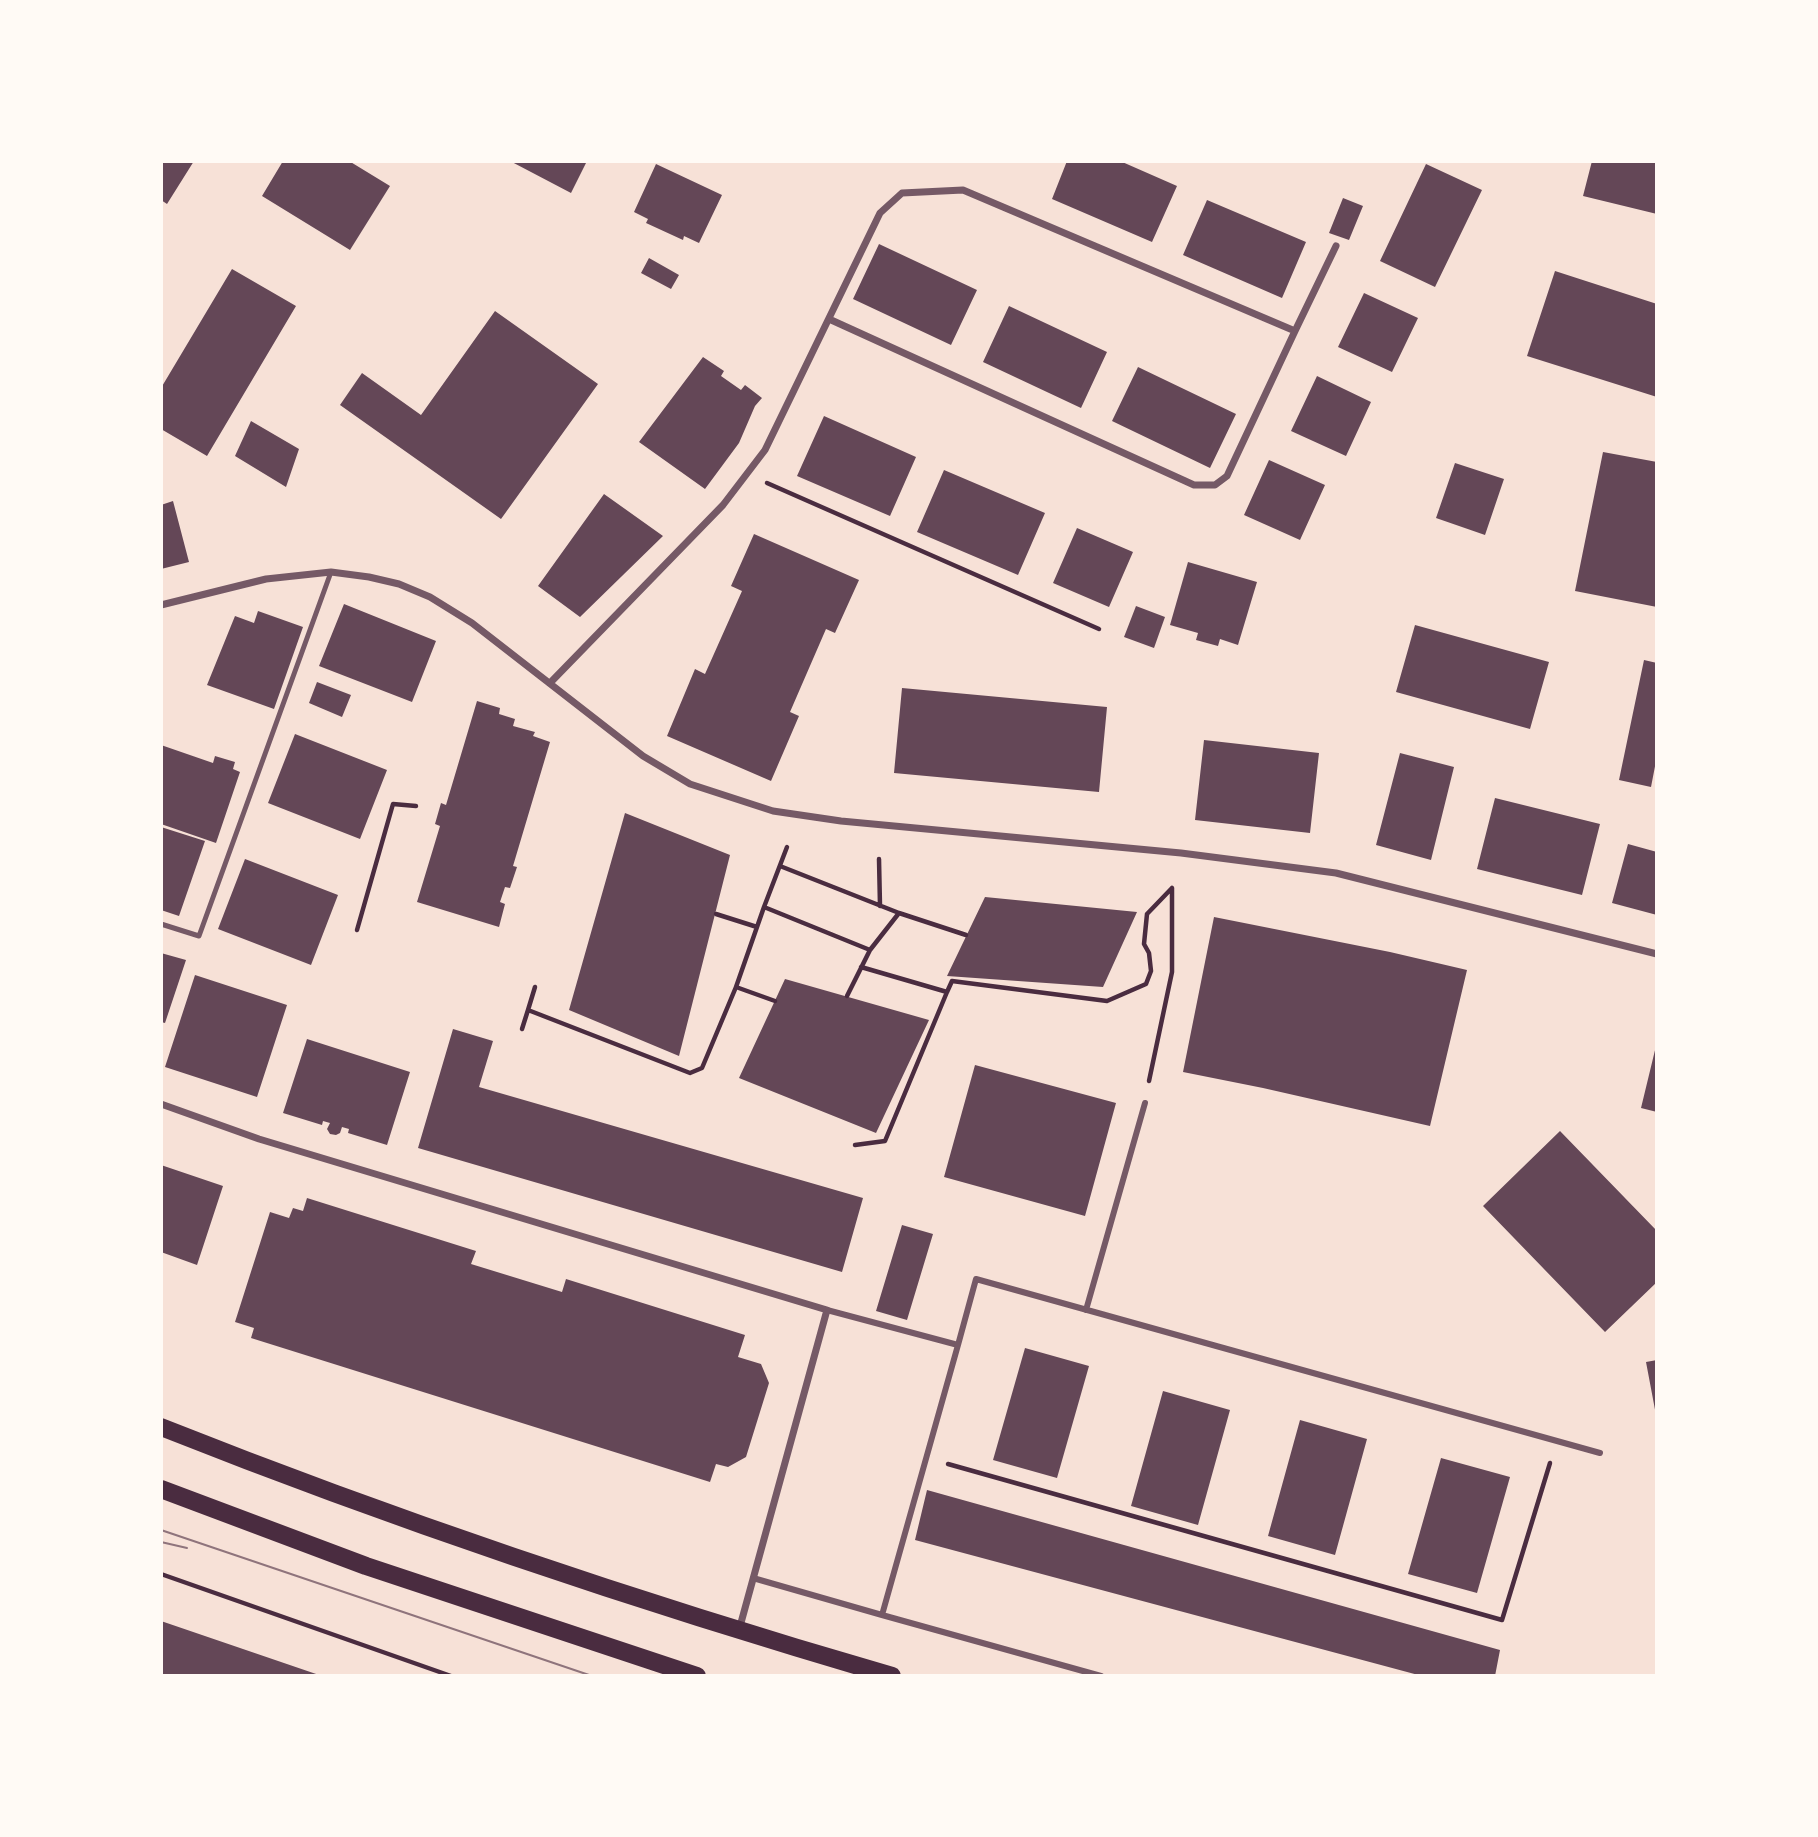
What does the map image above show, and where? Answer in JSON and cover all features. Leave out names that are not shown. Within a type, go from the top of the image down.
[{"type":"main road","points":[[161,1427],[473,1544],[739,1631],[892,1676]]},
{"type":"main road","points":[[161,1489],[366,1566],[697,1676]]},
{"type":"street","points":[[550,684],[723,505],[765,450],[880,213],[902,193],[963,190],[1294,331]]},
{"type":"street","points":[[829,319],[1194,485],[1215,485],[1227,476],[1336,246]]},
{"type":"street","points":[[161,605],[266,579],[331,572],[369,577],[399,584],[430,597],[472,623],[643,756],[690,784],[773,811],[841,821],[1170,852],[1336,873],[1657,954]]},
{"type":"street","points":[[1086,1310],[1145,1103]]},
{"type":"street","points":[[161,1104],[259,1139],[827,1310],[958,1345]]},
{"type":"street","points":[[881,1615],[976,1279],[1600,1453]]},
{"type":"street","points":[[739,1631],[827,1310]]},
{"type":"street","points":[[753,1578],[1101,1676]]},
{"type":"lane","points":[[161,924],[199,936],[331,572]]},
{"type":"path","points":[[747,474],[1099,629]]},
{"type":"path","points":[[356,930],[393,804],[416,806]]},
{"type":"path","points":[[528,1010],[690,1073],[702,1068],[736,987],[787,847]]},
{"type":"path","points":[[879,859],[880,906]]},
{"type":"path","points":[[780,866],[880,906],[966,935]]},
{"type":"path","points":[[855,1145],[885,1140],[952,981],[1107,1001],[1122,996],[1146,984],[1151,971],[1149,953],[1144,944],[1147,914],[1172,888],[1172,972],[1145,1103]]},
{"type":"path","points":[[764,907],[870,950]]},
{"type":"path","points":[[846,996],[870,950],[899,913]]},
{"type":"path","points":[[716,914],[757,927]]},
{"type":"path","points":[[861,967],[947,992]]},
{"type":"path","points":[[522,1030],[535,987]]},
{"type":"path","points":[[736,987],[775,1001]]},
{"type":"path","points":[[926,1458],[1502,1620],[1557,1442]]},
{"type":"path","points":[[161,1574],[452,1676]]},
{"type":"building","points":[[161,161],[194,161],[167,204],[161,200]]},
{"type":"building","points":[[283,161],[349,161],[390,186],[350,250],[262,196]]},
{"type":"building","points":[[510,161],[587,161],[571,193]]},
{"type":"building","points":[[1067,161],[1120,161],[1177,186],[1152,242],[1052,199]]},
{"type":"building","points":[[1592,161],[1657,161],[1657,214],[1583,196]]},
{"type":"building","points":[[656,164],[722,195],[699,243],[684,236],[683,240],[646,223],[648,219],[634,212]]},
{"type":"building","points":[[1426,164],[1482,190],[1435,287],[1380,261]]},
{"type":"building","points":[[1343,198],[1363,206],[1349,240],[1329,233]]},
{"type":"building","points":[[1207,200],[1306,242],[1282,298],[1183,255]]},
{"type":"building","points":[[879,244],[977,290],[951,345],[853,299]]},
{"type":"building","points":[[649,258],[679,275],[671,289],[641,273]]},
{"type":"building","points":[[232,269],[296,306],[207,456],[161,429],[161,388]]},
{"type":"building","points":[[1555,271],[1657,304],[1657,397],[1527,356]]},
{"type":"building","points":[[1364,293],[1418,318],[1392,372],[1338,347]]},
{"type":"building","points":[[1009,306],[1107,352],[1081,408],[983,362]]},
{"type":"building","points":[[495,311],[598,384],[501,519],[340,405],[362,373],[421,415]]},
{"type":"building","points":[[703,357],[724,371],[721,376],[741,390],[745,385],[762,398],[755,406],[739,443],[705,489],[639,442]]},
{"type":"building","points":[[1138,367],[1236,414],[1210,468],[1112,421]]},
{"type":"building","points":[[1317,376],[1371,402],[1346,456],[1291,431]]},
{"type":"building","points":[[824,416],[916,457],[890,516],[797,476]]},
{"type":"building","points":[[251,421],[299,449],[286,487],[235,456]]},
{"type":"building","points":[[1603,452],[1657,462],[1657,607],[1575,591]]},
{"type":"building","points":[[1269,460],[1325,485],[1300,540],[1244,515]]},
{"type":"building","points":[[1455,463],[1504,479],[1485,535],[1436,518]]},
{"type":"building","points":[[944,470],[1045,513],[1018,575],[917,532]]},
{"type":"building","points":[[604,494],[663,536],[580,617],[538,586]]},
{"type":"building","points":[[173,501],[189,562],[161,569],[161,505]]},
{"type":"building","points":[[1077,528],[1133,552],[1109,607],[1053,583]]},
{"type":"building","points":[[754,534],[859,580],[835,633],[826,629],[790,712],[799,716],[771,781],[667,736],[695,669],[705,674],[742,591],[731,586]]},
{"type":"building","points":[[1188,562],[1257,582],[1238,645],[1220,639],[1218,646],[1196,640],[1198,633],[1170,625]]},
{"type":"building","points":[[344,604],[436,641],[412,702],[319,666]]},
{"type":"building","points":[[1136,606],[1165,617],[1154,648],[1124,637]]},
{"type":"building","points":[[258,611],[303,627],[274,709],[207,685],[235,616],[254,623]]},
{"type":"building","points":[[1415,625],[1549,662],[1530,729],[1396,692]]},
{"type":"building","points":[[1644,660],[1657,663],[1657,756],[1651,787],[1619,780]]},
{"type":"building","points":[[317,682],[351,695],[342,717],[309,703]]},
{"type":"building","points":[[902,688],[1107,707],[1099,792],[894,773]]},
{"type":"building","points":[[477,701],[500,708],[499,714],[515,719],[513,726],[535,732],[533,736],[550,742],[513,866],[517,867],[510,888],[505,887],[500,902],[505,904],[499,927],[417,902],[440,826],[435,824],[441,803],[446,805]]},
{"type":"building","points":[[295,734],[387,770],[360,839],[268,803]]},
{"type":"building","points":[[1204,740],[1319,753],[1310,833],[1195,820]]},
{"type":"building","points":[[161,745],[213,763],[215,756],[235,762],[233,769],[240,772],[216,843],[161,824]]},
{"type":"building","points":[[1400,753],[1454,767],[1431,860],[1376,845]]},
{"type":"building","points":[[1495,798],[1600,824],[1582,895],[1477,869]]},
{"type":"building","points":[[625,813],[730,855],[679,1056],[569,1010]]},
{"type":"building","points":[[161,827],[205,841],[179,916],[161,910]]},
{"type":"building","points":[[1628,844],[1657,852],[1657,915],[1612,903]]},
{"type":"building","points":[[245,859],[338,895],[311,965],[218,929]]},
{"type":"building","points":[[985,897],[1137,912],[1103,987],[947,976]]},
{"type":"building","points":[[1214,917],[1467,970],[1430,1126],[1183,1072]]},
{"type":"building","points":[[161,953],[186,960],[165,1023],[161,1022]]},
{"type":"building","points":[[195,975],[287,1005],[257,1097],[165,1067]]},
{"type":"building","points":[[785,979],[929,1020],[876,1133],[739,1078]]},
{"type":"building","points":[[453,1029],[493,1041],[479,1087],[863,1198],[842,1272],[418,1148]]},
{"type":"building","points":[[307,1039],[410,1072],[387,1145],[348,1133],[349,1129],[342,1127],[340,1133],[330,1134],[327,1129],[330,1123],[323,1121],[322,1125],[283,1113]]},
{"type":"building","points":[[1657,1046],[1657,1112],[1641,1108]]},
{"type":"building","points":[[975,1065],[1116,1103],[1085,1216],[944,1177]]},
{"type":"building","points":[[1560,1131],[1657,1231],[1657,1282],[1605,1332],[1483,1206]]},
{"type":"building","points":[[161,1165],[223,1186],[197,1265],[161,1252]]},
{"type":"building","points":[[307,1198],[476,1251],[471,1264],[562,1292],[566,1279],[745,1335],[738,1357],[761,1364],[769,1383],[746,1457],[728,1467],[716,1464],[710,1482],[251,1338],[254,1328],[235,1322],[270,1212],[289,1218],[293,1208],[303,1211]]},
{"type":"building","points":[[902,1225],[933,1234],[907,1320],[876,1311]]},
{"type":"building","points":[[1025,1348],[1089,1366],[1057,1478],[993,1460]]},
{"type":"building","points":[[1657,1360],[1657,1415],[1656,1415],[1646,1362]]},
{"type":"building","points":[[1163,1391],[1230,1410],[1198,1525],[1131,1506]]},
{"type":"building","points":[[1300,1420],[1367,1439],[1335,1555],[1268,1536]]},
{"type":"building","points":[[1441,1458],[1510,1477],[1477,1593],[1408,1574]]},
{"type":"building","points":[[927,1490],[1500,1650],[1495,1676],[1422,1676],[915,1540]]},
{"type":"building","points":[[161,1621],[322,1676],[161,1676]]},
{"type":"tram line","points":[[161,1530],[592,1676]]},
{"type":"tram line","points":[[161,1542],[187,1548]]}]
